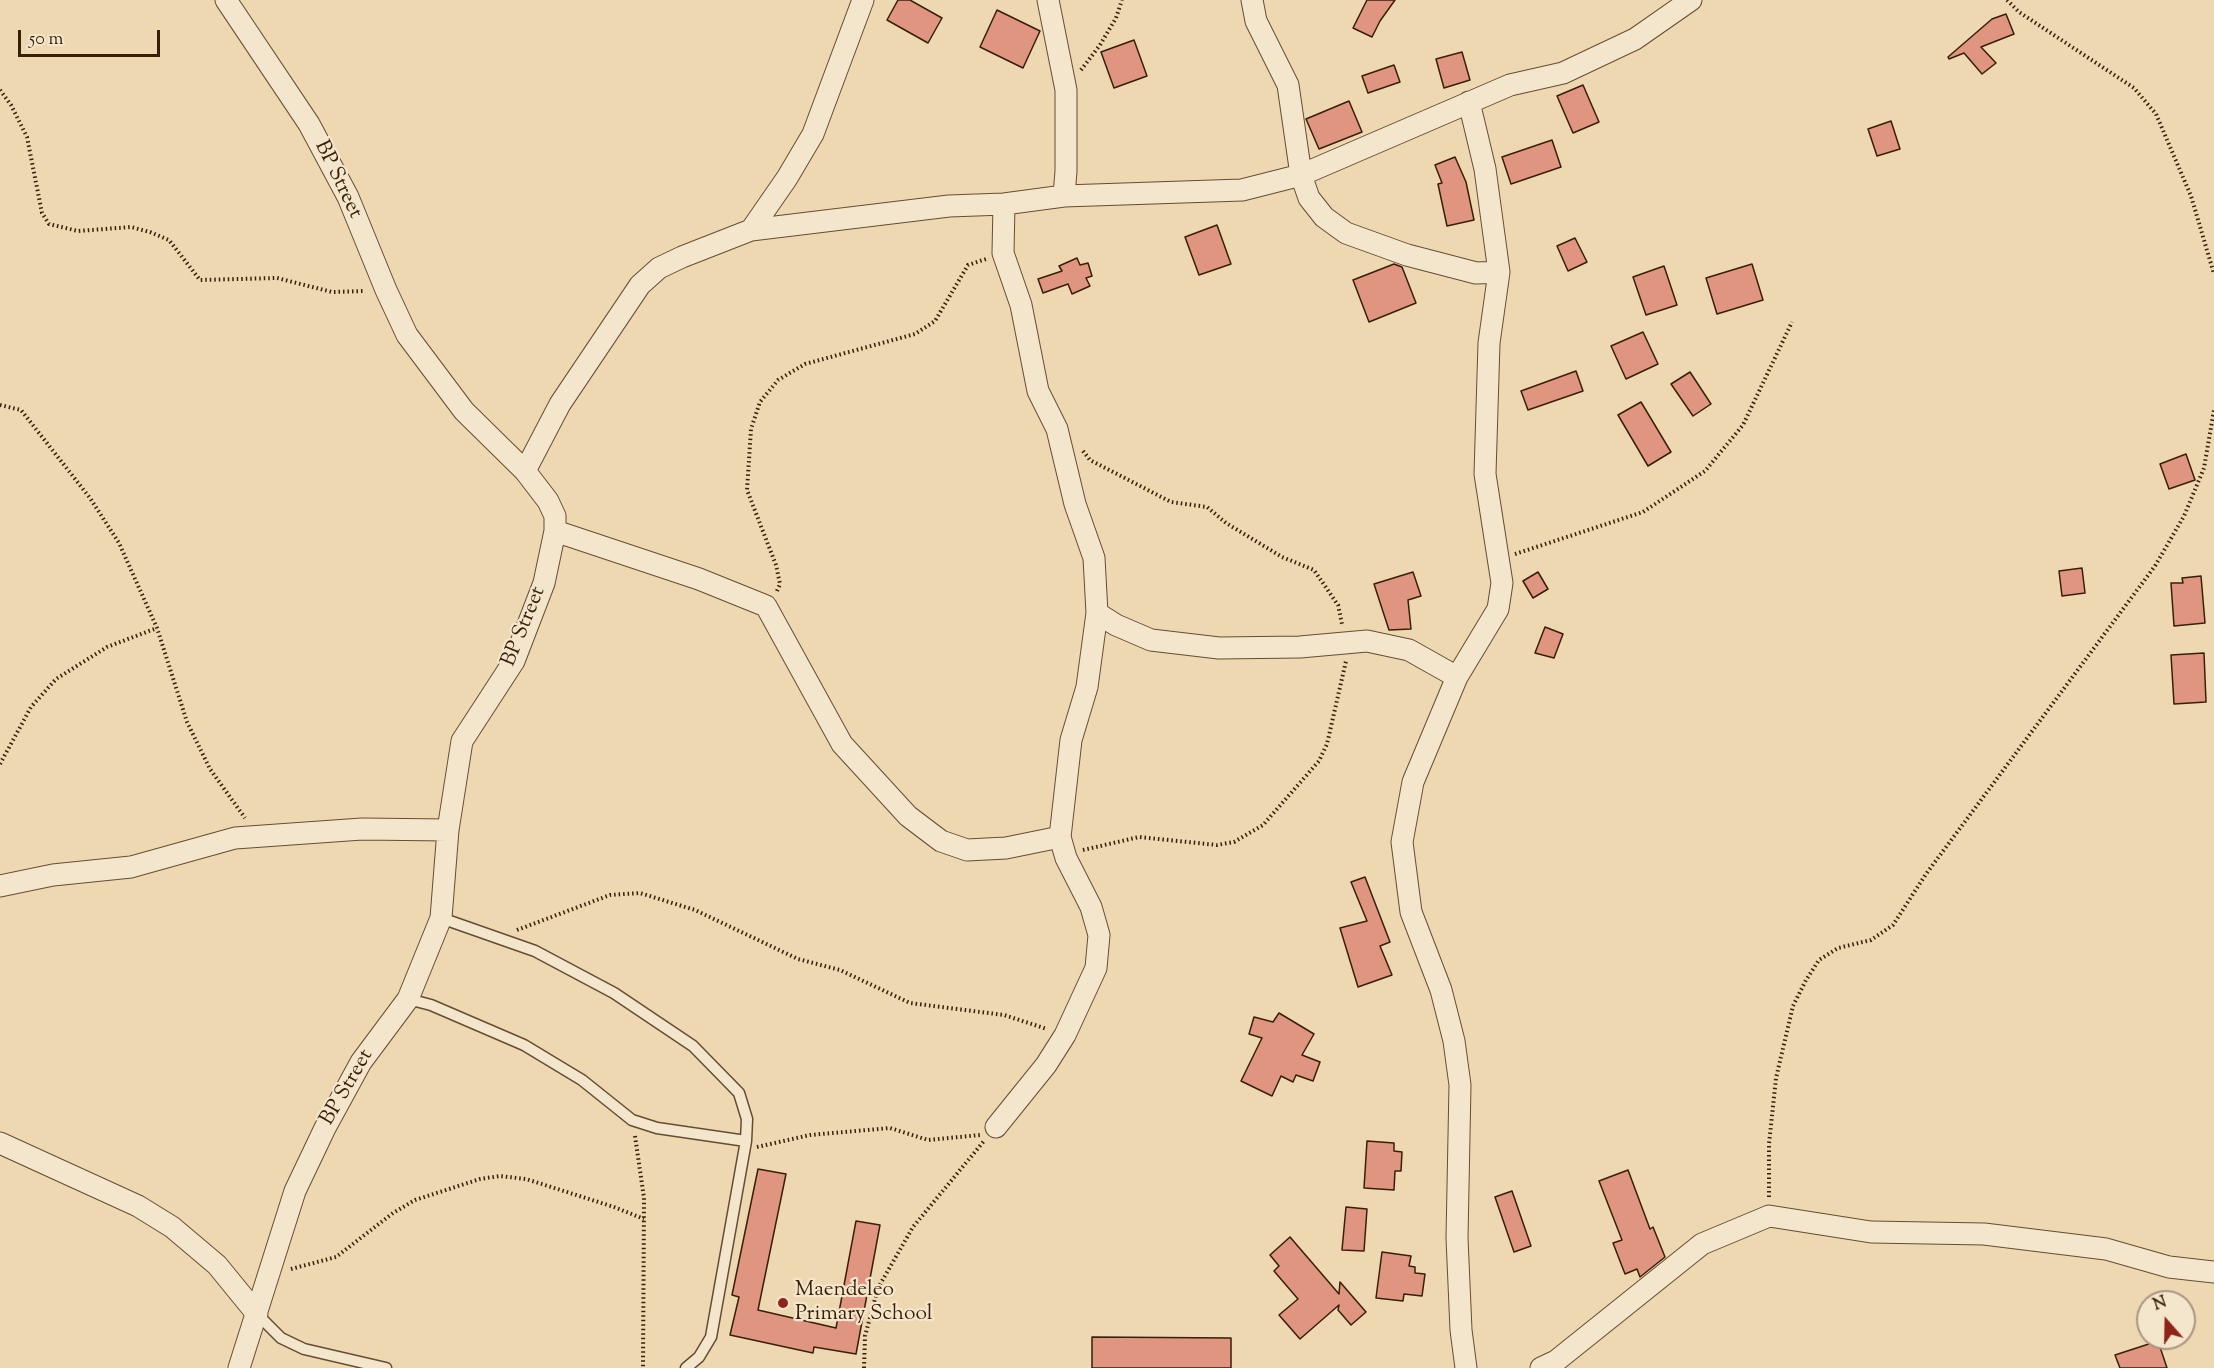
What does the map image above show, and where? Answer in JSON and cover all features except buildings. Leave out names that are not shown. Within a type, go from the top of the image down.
[{"type":"street","name":"BP Street","points":[[226,0],[309,124],[348,197],[407,335],[464,411],[525,471],[548,501],[555,516],[555,531],[544,584],[514,661],[462,741],[448,830],[441,918],[408,999],[361,1062],[325,1128],[295,1191],[239,1368]]},
{"type":"street","points":[[751,230],[787,178],[813,134],[863,0]]},
{"type":"street","points":[[1048,0],[1066,90],[1064,196]]},
{"type":"street","points":[[1252,0],[1256,21],[1288,85],[1301,175],[1309,198],[1324,217],[1346,233],[1407,255],[1476,273],[1499,272]]},
{"type":"street","points":[[525,471],[560,404],[640,285],[659,268],[682,257],[751,230],[949,206],[1004,204],[1064,196],[1242,190],[1301,175],[1510,85],[1563,73],[1635,39],[1691,0]]},
{"type":"street","points":[[1466,1368],[1461,1330],[1456,1238],[1460,1085],[1454,1041],[1441,990],[1411,912],[1402,842],[1413,782],[1457,677],[1498,609],[1502,583],[1485,474],[1489,343],[1499,272],[1485,169],[1469,102]]},
{"type":"street","points":[[996,1126],[1046,1065],[1065,1035],[1096,968],[1099,935],[1091,907],[1066,858],[1060,837],[1071,740],[1087,687],[1097,613],[1094,558],[1075,504],[1057,429],[1038,391],[1021,305],[1003,253],[1004,204]]},
{"type":"street","points":[[555,531],[699,579],[766,606],[842,744],[908,816],[941,841],[967,850],[1006,848],[1060,837]]},
{"type":"street","points":[[1097,613],[1116,625],[1151,640],[1220,648],[1367,641],[1410,650],[1457,677]]},
{"type":"street","points":[[0,886],[52,875],[131,867],[235,838],[257,835],[362,829],[448,830]]},
{"type":"street","points":[[0,1143],[138,1206],[172,1227],[217,1265],[257,1314]]},
{"type":"street","points":[[1541,1368],[1556,1361],[1702,1244],[1769,1216],[1871,1232],[1984,1234],[2106,1249],[2169,1267],[2214,1272]]},
{"type":"lane","points":[[441,918],[535,951],[614,993],[693,1046],[739,1093],[747,1119],[745,1145],[711,1337],[699,1357],[686,1368]]},
{"type":"lane","points":[[408,999],[430,1005],[524,1046],[582,1080],[632,1120],[657,1128],[745,1145]]},
{"type":"lane","points":[[257,1314],[281,1338],[304,1349],[386,1368]]},
{"type":"path","points":[[1066,90],[1100,45],[1116,18],[1122,0]]},
{"type":"path","points":[[2007,0],[2019,12],[2133,88],[2156,114],[2191,196],[2214,274]]},
{"type":"path","points":[[0,90],[11,105],[27,137],[42,213],[49,224],[78,231],[131,228],[150,232],[169,240],[200,280],[277,278],[332,292],[386,290]]},
{"type":"path","points":[[766,606],[775,596],[780,584],[776,566],[747,490],[751,429],[760,402],[778,380],[805,364],[915,334],[935,321],[968,265],[1003,253]]},
{"type":"path","points":[[1499,559],[1643,512],[1705,471],[1743,425],[1792,322]]},
{"type":"path","points":[[0,405],[21,410],[90,498],[118,543],[157,628],[187,722],[210,769],[257,835]]},
{"type":"path","points":[[1769,1216],[1769,1144],[1776,1078],[1793,1006],[1806,980],[1819,960],[1838,948],[1871,940],[1893,925],[1926,874],[2156,566],[2184,516],[2204,468],[2214,410]]},
{"type":"path","points":[[1057,429],[1070,435],[1090,460],[1107,470],[1171,502],[1207,507],[1226,523],[1282,557],[1314,570],[1338,605],[1346,641],[1346,663],[1327,744],[1319,761],[1263,825],[1234,842],[1217,845],[1139,837],[1089,848],[1066,858]]},
{"type":"path","points":[[0,764],[31,707],[56,679],[107,647],[157,628]]},
{"type":"path","points":[[496,938],[610,895],[640,893],[695,910],[798,959],[840,970],[910,1004],[1004,1015],[1065,1035]]},
{"type":"path","points":[[632,1120],[644,1198],[643,1368]]},
{"type":"path","points":[[745,1145],[890,1128],[928,1140],[990,1134],[913,1227],[878,1288],[866,1336],[864,1368]]},
{"type":"path","points":[[268,1276],[336,1257],[393,1213],[415,1200],[480,1179],[500,1176],[525,1179],[614,1207],[644,1219]]},
{"type":"place","name":"Maendeleo Primary School","points":[[783,1303]]}]
